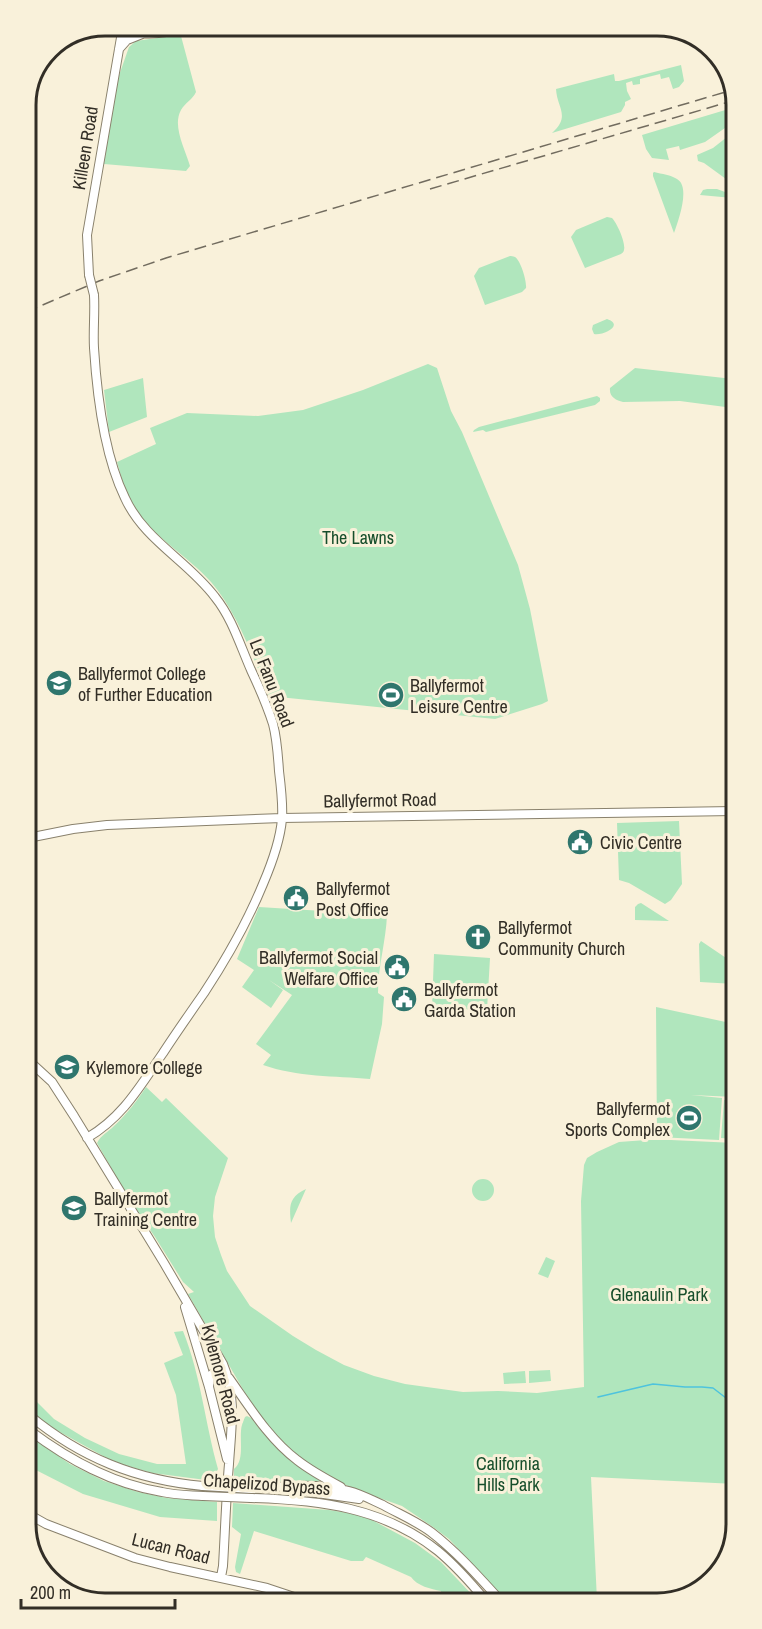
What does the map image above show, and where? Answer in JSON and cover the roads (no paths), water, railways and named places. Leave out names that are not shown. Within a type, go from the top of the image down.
[{"type":"main road","name":"Killeen Road","points":[[94,295],[89,275],[87,235],[121,36]]},
{"type":"main road","points":[[119,49],[128,40],[137,36]]},
{"type":"main road","name":"Le Fanu Road","points":[[87,1138],[107,1125],[132,1099],[225,961],[253,909],[272,865],[282,818],[279,764],[274,730],[233,627],[215,596],[144,529],[132,513],[119,484],[105,438],[96,377],[94,295]]},
{"type":"main road","name":"Ballyfermot Road","points":[[36,836],[107,825],[282,818],[726,811]]},
{"type":"main road","name":"Kylemore Road","points":[[36,1067],[52,1082],[87,1138],[223,1364],[229,1378],[232,1425],[224,1566],[221,1577]]},
{"type":"main road","name":"Kylemore Road","points":[[180,1292],[209,1387],[228,1465]]},
{"type":"main road","points":[[209,1387],[212,1374],[221,1372],[229,1378],[268,1431],[296,1460],[320,1476],[350,1491]]},
{"type":"main road","name":"Chapelizod Bypass","points":[[36,1420],[72,1446],[106,1464],[161,1480],[317,1502],[355,1509],[389,1521],[436,1550],[461,1572],[480,1593]]},
{"type":"main road","name":"Chapelizod Bypass","points":[[36,1435],[69,1458],[102,1476],[161,1492],[203,1496],[252,1493],[331,1494],[384,1506]]},
{"type":"main road","name":"Chapelizod Bypass","points":[[252,1493],[285,1486],[322,1487],[350,1491],[372,1499],[414,1521],[444,1543],[494,1593]]},
{"type":"main road","name":"Lucan Road","points":[[36,1518],[135,1558],[282,1593]]},
{"type":"waterway","points":[[598,1397],[653,1384],[713,1388],[726,1398]]},
{"type":"railway","points":[[36,308],[99,281],[166,258],[725,92]]},
{"type":"railway","points":[[430,189],[726,103]]},
{"type":"place","name":"Ballyfermot College of Further Education","points":[[59,683]]},
{"type":"place","name":"Ballyfermot Leisure Centre","points":[[391,695]]},
{"type":"place","name":"Civic Centre","points":[[580,842]]},
{"type":"place","name":"Ballyfermot Post Office","points":[[296,898]]},
{"type":"place","name":"Ballyfermot Community Church","points":[[478,937]]},
{"type":"place","name":"Ballyfermot Social Welfare Office","points":[[397,967]]},
{"type":"place","name":"Ballyfermot Garda Station","points":[[404,999]]},
{"type":"place","name":"Kylemore College","points":[[67,1067]]},
{"type":"place","name":"Ballyfermot Sports Complex","points":[[689,1118]]},
{"type":"place","name":"Ballyfermot Training Centre","points":[[74,1208]]},
{"type":"park label","name":"The Lawns","points":[[358,537]]},
{"type":"park label","name":"Glenaulin Park","points":[[659,1294]]},
{"type":"park label","name":"California Hills Park","points":[[508,1473]]}]
